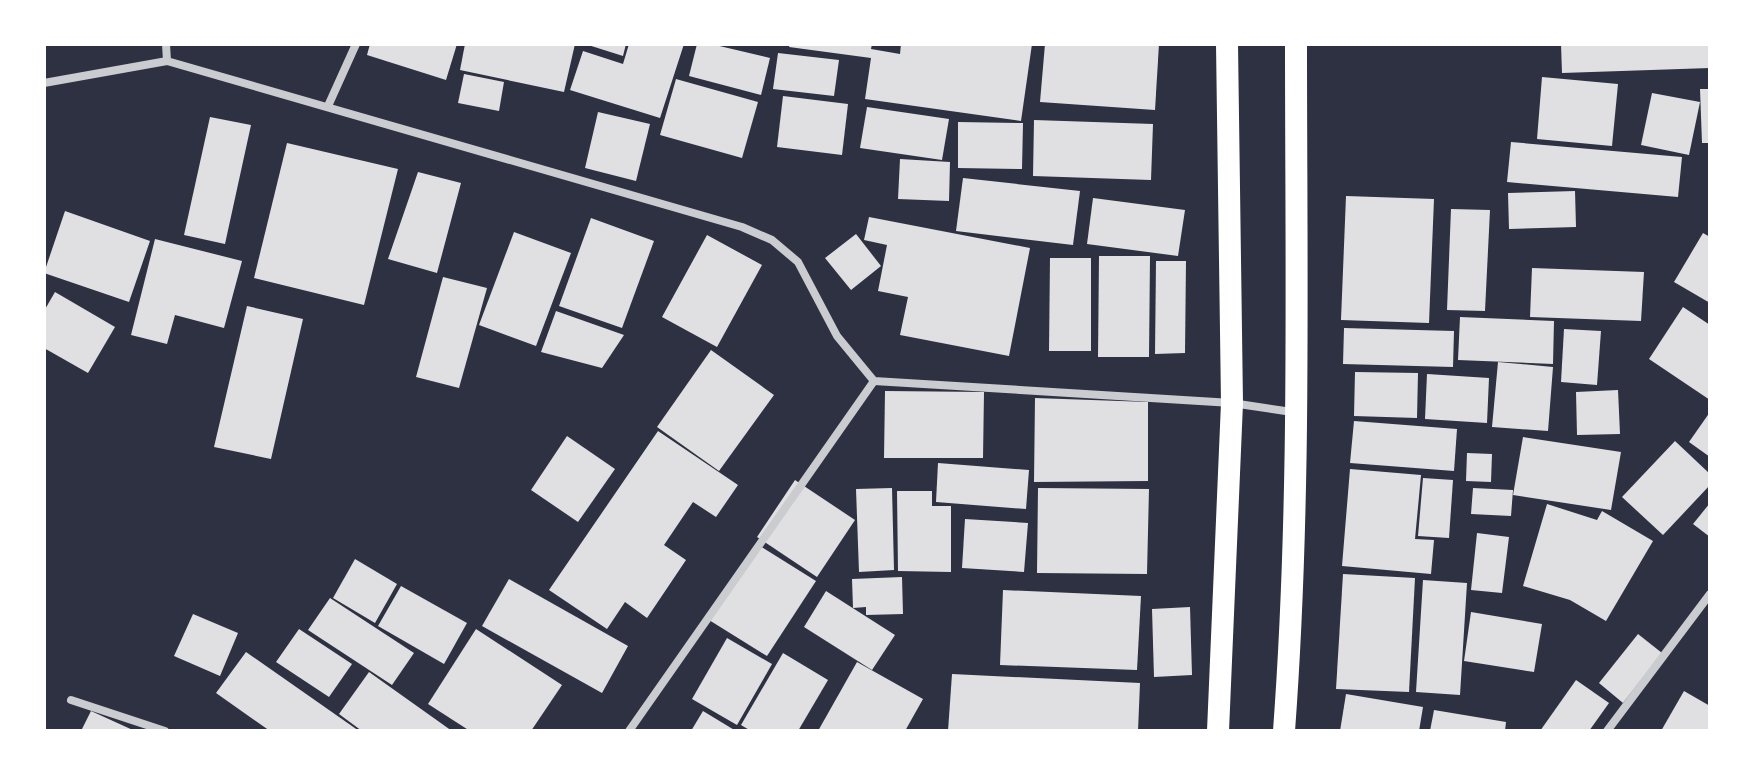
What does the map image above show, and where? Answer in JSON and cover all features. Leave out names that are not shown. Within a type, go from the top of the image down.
[{"type":"highway","points":[[1218,731],[1232,403],[1227,44]]},
{"type":"highway","points":[[1284,731],[1297,412],[1296,44]]},
{"type":"street","points":[[166,44],[167,61]]},
{"type":"street","points":[[328,106],[356,44]]},
{"type":"street","points":[[44,83],[167,61],[742,227],[772,240],[798,262],[837,336],[874,381],[1232,403],[1297,412]]},
{"type":"street","points":[[629,731],[874,381]]},
{"type":"street","points":[[1607,731],[1710,594]]},
{"type":"street","points":[[71,700],[165,731]]},
{"type":"building","points":[[370,44],[457,44],[446,80],[367,55]]},
{"type":"building","points":[[465,44],[575,44],[564,92],[460,70]]},
{"type":"building","points":[[585,44],[626,44],[623,56]]},
{"type":"building","points":[[629,44],[684,44],[660,118],[570,90],[583,51],[623,64]]},
{"type":"building","points":[[697,44],[711,44],[770,58],[761,95],[689,76]]},
{"type":"building","points":[[790,44],[872,44],[871,49],[900,54],[901,44],[1032,44],[1021,121],[865,99],[871,58],[789,47]]},
{"type":"building","points":[[1045,44],[1159,44],[1155,110],[1040,102]]},
{"type":"building","points":[[1561,44],[1710,44],[1710,68],[1562,73]]},
{"type":"building","points":[[778,53],[839,60],[834,96],[773,89]]},
{"type":"building","points":[[464,74],[504,82],[499,111],[458,103]]},
{"type":"building","points":[[1542,77],[1618,84],[1612,146],[1537,139]]},
{"type":"building","points":[[676,79],[758,102],[742,158],[660,135]]},
{"type":"building","points":[[1700,89],[1710,89],[1710,143],[1702,143]]},
{"type":"building","points":[[1652,93],[1700,102],[1689,155],[1641,145]]},
{"type":"building","points":[[783,96],[848,104],[842,155],[777,147]]},
{"type":"building","points":[[867,107],[949,119],[942,160],[860,148]]},
{"type":"building","points":[[598,112],[650,124],[636,181],[585,168]]},
{"type":"building","points":[[210,117],[251,125],[225,244],[184,235]]},
{"type":"building","points":[[1034,120],[1153,124],[1151,180],[1033,176]]},
{"type":"building","points":[[958,122],[1023,123],[1022,169],[958,168]]},
{"type":"building","points":[[1511,142],[1682,157],[1678,197],[1507,182]]},
{"type":"building","points":[[287,143],[398,169],[364,305],[254,278]]},
{"type":"building","points":[[900,159],[950,162],[949,201],[898,199]]},
{"type":"building","points":[[418,172],[461,183],[437,273],[388,259]]},
{"type":"building","points":[[963,178],[1080,191],[1073,245],[956,231]]},
{"type":"building","points":[[1575,191],[1576,227],[1509,229],[1508,193]]},
{"type":"building","points":[[1346,196],[1434,199],[1429,323],[1341,320]]},
{"type":"building","points":[[1093,198],[1185,210],[1178,256],[1087,244]]},
{"type":"building","points":[[1451,209],[1490,210],[1485,311],[1447,310]]},
{"type":"building","points":[[65,211],[150,241],[129,302],[44,273]]},
{"type":"building","points":[[869,217],[1030,248],[1009,356],[900,335],[908,297],[878,291],[887,245],[864,240]]},
{"type":"building","points":[[591,218],[654,241],[622,328],[559,306]]},
{"type":"building","points":[[514,232],[571,253],[536,346],[479,325]]},
{"type":"building","points":[[1703,233],[1710,237],[1710,303],[1674,282]]},
{"type":"building","points":[[856,234],[881,266],[851,290],[825,258]]},
{"type":"building","points":[[707,235],[762,265],[717,347],[662,317]]},
{"type":"building","points":[[155,239],[242,261],[224,328],[175,315],[167,344],[131,335]]},
{"type":"building","points":[[1099,256],[1150,256],[1149,357],[1098,357]]},
{"type":"building","points":[[1050,258],[1091,258],[1091,351],[1049,351]]},
{"type":"building","points":[[1156,261],[1186,261],[1185,353],[1155,354]]},
{"type":"building","points":[[1532,268],[1644,272],[1641,321],[1530,317]]},
{"type":"building","points":[[443,277],[487,288],[459,388],[416,377]]},
{"type":"building","points":[[55,292],[115,327],[88,373],[44,348],[44,311]]},
{"type":"building","points":[[247,306],[303,319],[271,459],[214,447]]},
{"type":"building","points":[[1683,307],[1710,325],[1710,400],[1649,359]]},
{"type":"building","points":[[556,311],[624,335],[602,368],[541,352]]},
{"type":"building","points":[[1460,317],[1554,321],[1553,364],[1458,360]]},
{"type":"building","points":[[1344,328],[1454,331],[1453,367],[1343,364]]},
{"type":"building","points":[[1564,329],[1601,331],[1597,385],[1561,382]]},
{"type":"building","points":[[711,350],[774,395],[719,471],[657,427]]},
{"type":"building","points":[[1498,362],[1553,367],[1548,431],[1492,427]]},
{"type":"building","points":[[1355,372],[1418,373],[1417,418],[1354,416]]},
{"type":"building","points":[[1427,374],[1489,378],[1487,423],[1425,419]]},
{"type":"building","points":[[1618,390],[1620,434],[1577,435],[1576,392]]},
{"type":"building","points":[[885,391],[984,392],[983,458],[884,458]]},
{"type":"building","points":[[1035,398],[1148,402],[1148,481],[1034,482]]},
{"type":"building","points":[[1710,412],[1710,457],[1689,442]]},
{"type":"building","points":[[1354,421],[1457,429],[1454,471],[1350,463]]},
{"type":"building","points":[[658,431],[738,485],[716,517],[693,502],[664,545],[686,560],[647,618],[625,602],[607,629],[549,590]]},
{"type":"building","points":[[567,436],[615,469],[578,522],[531,490]]},
{"type":"building","points":[[1523,437],[1621,452],[1611,510],[1513,495]]},
{"type":"building","points":[[1675,441],[1710,474],[1710,485],[1663,535],[1622,497]]},
{"type":"building","points":[[1467,453],[1492,454],[1491,482],[1466,481]]},
{"type":"building","points":[[938,463],[1029,470],[1026,509],[936,502]]},
{"type":"building","points":[[1350,469],[1421,475],[1415,539],[1434,540],[1431,574],[1342,566]]},
{"type":"building","points":[[1423,478],[1453,480],[1449,538],[1418,536]]},
{"type":"building","points":[[795,480],[855,520],[817,577],[757,537]]},
{"type":"building","points":[[892,488],[894,570],[859,572],[856,489]]},
{"type":"building","points":[[1038,488],[1149,489],[1147,574],[1037,573]]},
{"type":"building","points":[[1473,488],[1513,490],[1511,516],[1471,514]]},
{"type":"building","points":[[897,491],[932,491],[932,506],[951,506],[951,572],[898,571]]},
{"type":"building","points":[[1710,503],[1710,537],[1693,524]]},
{"type":"building","points":[[1547,504],[1597,520],[1602,511],[1653,541],[1606,621],[1570,600],[1523,586]]},
{"type":"building","points":[[965,519],[1028,523],[1024,572],[962,568]]},
{"type":"building","points":[[1477,533],[1509,537],[1502,593],[1471,590]]},
{"type":"building","points":[[757,544],[816,581],[767,656],[709,620]]},
{"type":"building","points":[[355,559],[397,584],[375,623],[333,598]]},
{"type":"building","points":[[1343,574],[1415,578],[1409,692],[1336,689]]},
{"type":"building","points":[[902,577],[903,614],[866,615],[866,607],[853,608],[852,579]]},
{"type":"building","points":[[509,579],[628,646],[602,693],[482,626]]},
{"type":"building","points":[[1423,580],[1467,583],[1460,695],[1416,692]]},
{"type":"building","points":[[401,586],[467,623],[444,664],[378,626]]},
{"type":"building","points":[[1003,590],[1141,596],[1137,670],[1000,665]]},
{"type":"building","points":[[826,591],[895,635],[872,670],[804,627]]},
{"type":"building","points":[[330,598],[414,653],[392,685],[308,630]]},
{"type":"building","points":[[1190,607],[1192,675],[1154,677],[1152,609]]},
{"type":"building","points":[[1471,612],[1542,624],[1534,672],[1464,661]]},
{"type":"building","points":[[193,614],[238,633],[220,676],[174,656]]},
{"type":"building","points":[[299,629],[352,664],[329,697],[276,662]]},
{"type":"building","points":[[476,629],[562,685],[531,731],[470,731],[428,704]]},
{"type":"building","points":[[1638,634],[1662,653],[1623,703],[1599,683]]},
{"type":"building","points":[[727,638],[772,664],[737,725],[692,699]]},
{"type":"building","points":[[246,652],[359,731],[270,731],[216,693]]},
{"type":"building","points":[[783,653],[828,680],[798,731],[751,731],[741,725]]},
{"type":"building","points":[[857,662],[923,699],[905,731],[818,731]]},
{"type":"building","points":[[369,672],[452,731],[362,731],[339,714]]},
{"type":"building","points":[[952,674],[1140,683],[1138,731],[948,731]]},
{"type":"building","points":[[1576,680],[1609,703],[1589,731],[1540,731]]},
{"type":"building","points":[[1684,691],[1710,706],[1710,731],[1661,731]]},
{"type":"building","points":[[1346,694],[1423,707],[1419,731],[1340,731]]},
{"type":"building","points":[[1434,710],[1506,722],[1505,731],[1430,731]]},
{"type":"building","points":[[91,711],[135,731],[81,731]]},
{"type":"building","points":[[703,711],[736,731],[691,731]]}]
